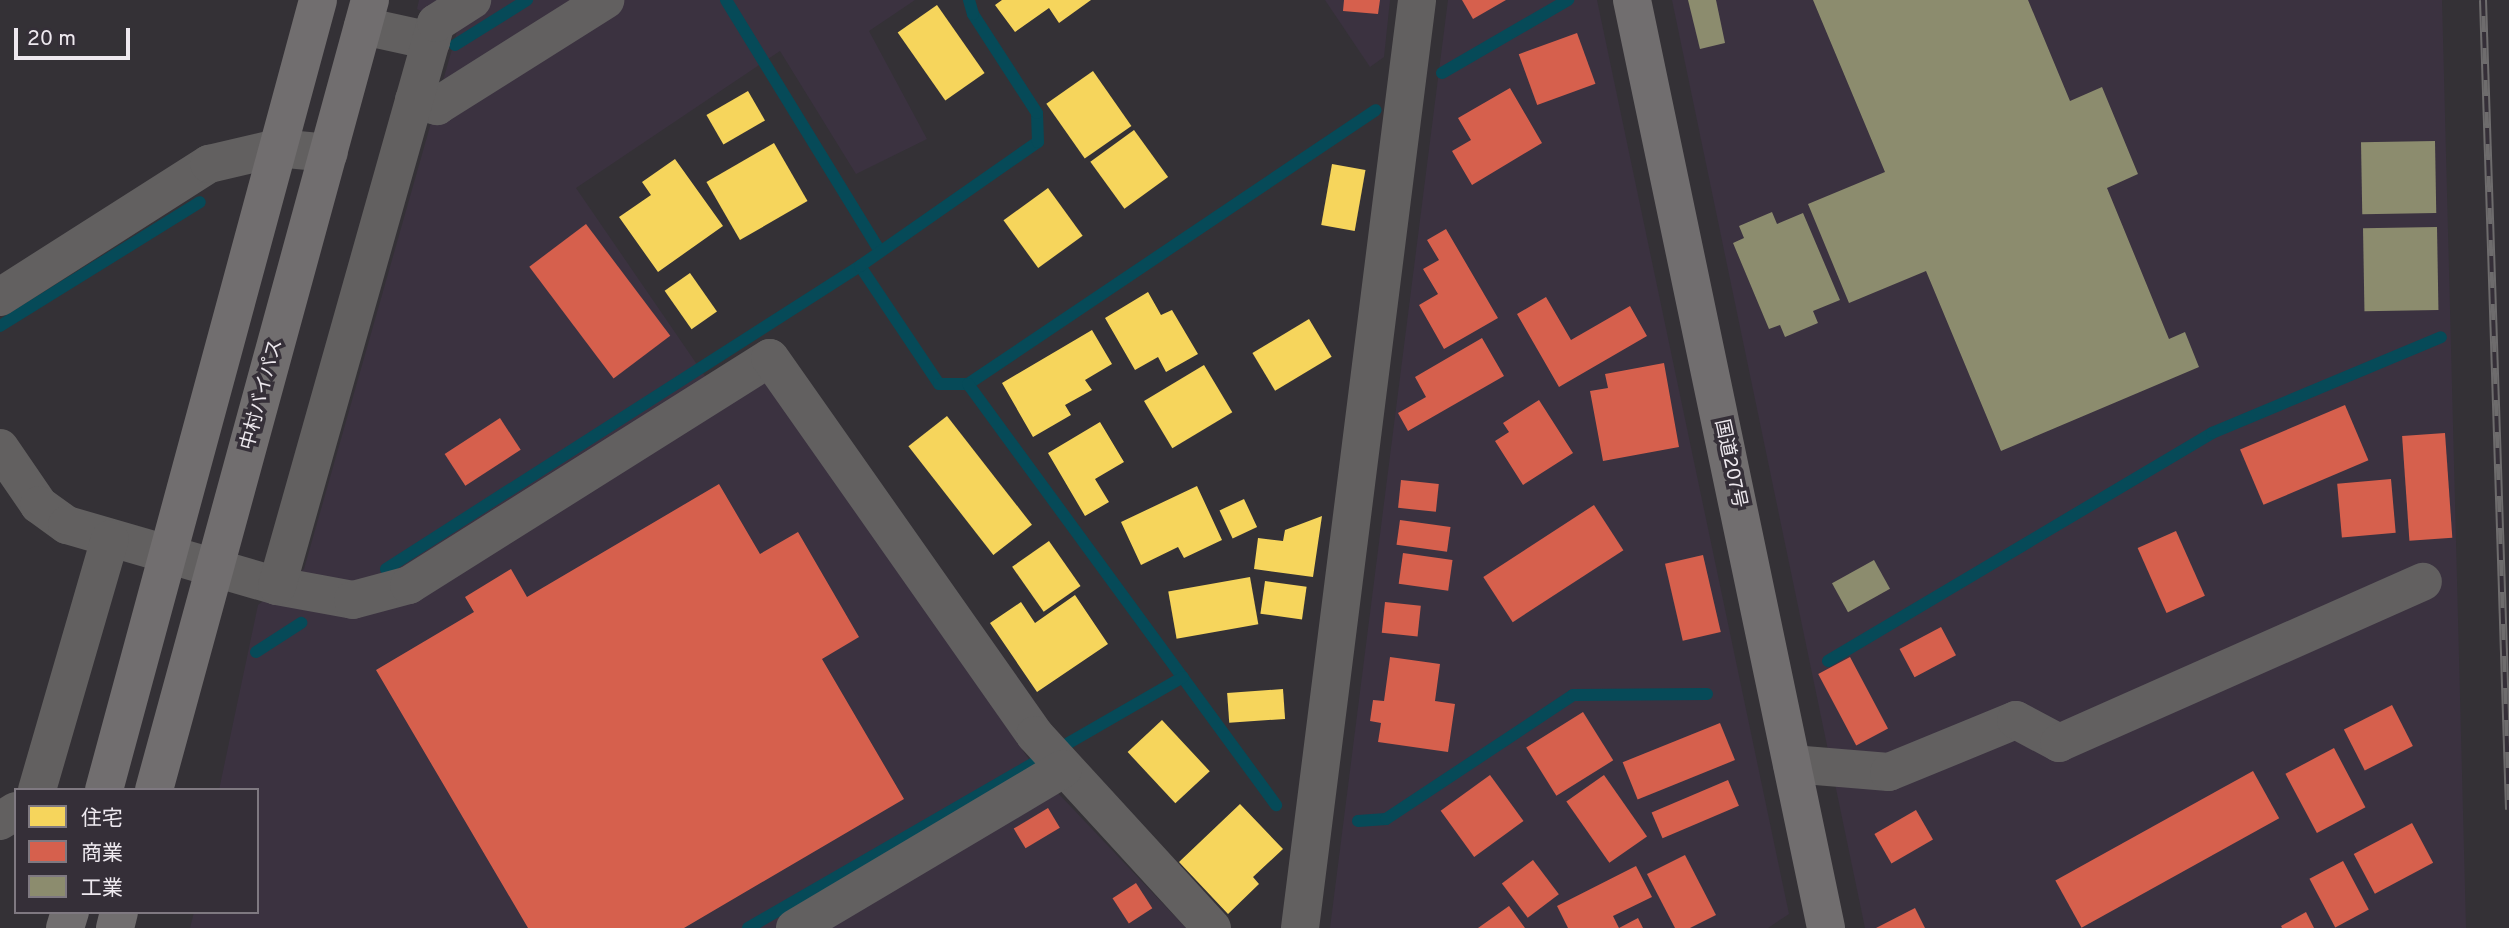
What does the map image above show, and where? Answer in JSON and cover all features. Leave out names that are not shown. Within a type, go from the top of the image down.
[{"type":"highway","points":[[105,788],[318,0]]},
{"type":"highway","name":"国道207号","points":[[1632,0],[1826,928]]},
{"type":"highway","name":"中村バイパス","points":[[155,788],[367,13]]},
{"type":"street","points":[[277,586],[436,23],[472,0]]},
{"type":"street","points":[[414,100],[437,106],[605,0]]},
{"type":"street","points":[[1300,928],[1417,0]]},
{"type":"street","points":[[367,13],[431,41]]},
{"type":"street","points":[[0,298],[209,164],[276,148],[329,153]]},
{"type":"street","points":[[0,448],[39,505],[67,525],[277,586],[353,600],[409,585],[770,358],[1035,736],[1212,928]]},
{"type":"street","points":[[38,788],[110,539]]},
{"type":"street","points":[[1792,764],[1889,772],[2016,720],[2059,743],[2423,583]]},
{"type":"street","points":[[795,928],[1063,769]]},
{"type":"shaded area","points":[[419,0],[915,0],[869,31],[927,139],[856,174],[780,51],[576,188],[707,379],[749,353],[1037,771],[1186,928],[190,928],[194,914],[259,914],[259,788],[219,788],[258,605],[304,569],[458,28],[417,9]]},
{"type":"shaded area","points":[[1325,0],[1390,0],[1384,57],[1370,67]]},
{"type":"shaded area","points":[[1448,0],[1597,0],[1789,914],[1768,928],[1330,928]]},
{"type":"shaded area","points":[[1672,0],[2442,0],[2466,928],[1865,928]]},
{"type":"building: 住宅","points":[[1002,0],[1091,0],[1059,23],[1049,8],[1015,32],[995,5]]},
{"type":"building: 住宅","points":[[937,5],[985,73],[945,101],[898,33]]},
{"type":"building: 住宅","points":[[1093,71],[1131,126],[1085,159],[1046,104]]},
{"type":"building: 住宅","points":[[748,91],[765,120],[723,144],[706,115]]},
{"type":"building: 住宅","points":[[1134,130],[1168,177],[1124,209],[1090,162]]},
{"type":"building: 住宅","points":[[774,143],[808,201],[740,240],[706,182]]},
{"type":"building: 住宅","points":[[675,159],[723,226],[658,272],[619,217],[651,195],[642,182]]},
{"type":"building: 住宅","points":[[1332,164],[1365,170],[1355,231],[1321,225]]},
{"type":"building: 住宅","points":[[1048,188],[1083,236],[1038,268],[1004,220]]},
{"type":"building: 住宅","points":[[690,273],[717,312],[692,329],[665,291]]},
{"type":"building: 住宅","points":[[1148,292],[1161,315],[1172,310],[1198,354],[1166,372],[1158,357],[1135,370],[1105,318]]},
{"type":"building: 住宅","points":[[1309,319],[1332,357],[1275,391],[1252,353]]},
{"type":"building: 住宅","points":[[1092,330],[1112,364],[1085,380],[1092,390],[1065,405],[1071,415],[1033,437],[1002,383]]},
{"type":"building: 住宅","points":[[1204,365],[1232,412],[1172,448],[1144,401]]},
{"type":"building: 住宅","points":[[947,416],[1032,525],[993,555],[908,446]]},
{"type":"building: 住宅","points":[[1100,422],[1124,462],[1095,479],[1109,502],[1085,516],[1048,453]]},
{"type":"building: 住宅","points":[[1197,486],[1222,540],[1184,558],[1178,547],[1141,565],[1121,522]]},
{"type":"building: 住宅","points":[[1244,499],[1257,527],[1233,539],[1220,510]]},
{"type":"building: 住宅","points":[[1322,516],[1313,577],[1254,569],[1258,538],[1283,541],[1285,530]]},
{"type":"building: 住宅","points":[[1049,541],[1081,586],[1044,612],[1012,567]]},
{"type":"building: 住宅","points":[[1250,577],[1258,624],[1177,639],[1168,591]]},
{"type":"building: 住宅","points":[[1265,581],[1307,587],[1302,620],[1260,614]]},
{"type":"building: 住宅","points":[[1075,595],[1108,644],[1037,692],[990,623],[1021,602],[1035,623]]},
{"type":"building: 住宅","points":[[1283,689],[1285,719],[1229,723],[1227,693]]},
{"type":"building: 住宅","points":[[1162,720],[1210,771],[1175,803],[1128,752]]},
{"type":"building: 住宅","points":[[1240,804],[1283,849],[1253,877],[1259,884],[1228,914],[1179,862]]},
{"type":"building: 商業","points":[[1344,0],[1380,0],[1378,14],[1343,11]]},
{"type":"building: 商業","points":[[1462,0],[1506,0],[1473,19]]},
{"type":"building: 商業","points":[[1577,33],[1595,84],[1537,105],[1519,54]]},
{"type":"building: 商業","points":[[1510,88],[1542,143],[1472,185],[1452,151],[1471,140],[1458,118]]},
{"type":"building: 商業","points":[[586,224],[670,336],[614,379],[529,267]]},
{"type":"building: 商業","points":[[1446,229],[1498,318],[1444,349],[1419,305],[1438,294],[1423,269],[1439,260],[1427,240]]},
{"type":"building: 商業","points":[[1546,297],[1571,340],[1630,306],[1647,336],[1559,387],[1517,314]]},
{"type":"building: 商業","points":[[1482,338],[1504,376],[1408,431],[1398,413],[1426,397],[1415,377]]},
{"type":"building: 商業","points":[[1664,363],[1679,447],[1603,461],[1590,391],[1608,388],[1605,374]]},
{"type":"building: 商業","points":[[1539,400],[1573,453],[1523,485],[1495,441],[1509,432],[1503,423]]},
{"type":"building: 商業","points":[[2345,405],[2368,460],[2264,505],[2240,450]]},
{"type":"building: 商業","points":[[500,418],[521,450],[465,486],[445,454]]},
{"type":"building: 商業","points":[[2445,433],[2452,538],[2409,541],[2402,436]]},
{"type":"building: 商業","points":[[2391,479],[2396,533],[2342,538],[2337,484]]},
{"type":"building: 商業","points":[[1401,480],[1439,484],[1436,512],[1398,508]]},
{"type":"building: 商業","points":[[719,484],[760,554],[798,532],[859,637],[822,659],[904,799],[684,928],[528,928],[376,670],[474,612],[465,597],[511,569],[527,597]]},
{"type":"building: 商業","points":[[1594,505],[1623,550],[1513,622],[1483,577]]},
{"type":"building: 商業","points":[[1400,520],[1451,527],[1447,552],[1397,545]]},
{"type":"building: 商業","points":[[2176,531],[2205,596],[2167,613],[2138,548]]},
{"type":"building: 商業","points":[[1403,553],[1453,560],[1448,591],[1399,584]]},
{"type":"building: 商業","points":[[1703,555],[1721,632],[1683,641],[1665,564]]},
{"type":"building: 商業","points":[[1385,602],[1421,606],[1418,637],[1382,633]]},
{"type":"building: 商業","points":[[1941,627],[1956,655],[1915,677],[1900,649]]},
{"type":"building: 商業","points":[[1390,657],[1440,664],[1435,701],[1455,704],[1448,752],[1378,742],[1381,723],[1370,721],[1373,700],[1384,701]]},
{"type":"building: 商業","points":[[1850,657],[1888,729],[1856,745],[1818,674]]},
{"type":"building: 商業","points":[[2392,705],[2413,746],[2365,771],[2344,730]]},
{"type":"building: 商業","points":[[1583,712],[1613,760],[1556,796],[1526,748]]},
{"type":"building: 商業","points":[[1720,723],[1735,760],[1638,799],[1623,762]]},
{"type":"building: 商業","points":[[2334,748],[2365,807],[2317,833],[2285,774]]},
{"type":"building: 商業","points":[[2253,771],[2279,818],[2082,928],[2055,881]]},
{"type":"building: 商業","points":[[1490,775],[1524,821],[1474,857],[1441,811]]},
{"type":"building: 商業","points":[[1604,775],[1647,836],[1609,863],[1566,801]]},
{"type":"building: 商業","points":[[1728,780],[1739,806],[1663,838],[1652,812]]},
{"type":"building: 商業","points":[[1048,808],[1060,828],[1026,848],[1014,829]]},
{"type":"building: 商業","points":[[1916,810],[1933,839],[1891,863],[1874,834]]},
{"type":"building: 商業","points":[[2412,823],[2433,863],[2375,894],[2354,854]]},
{"type":"building: 商業","points":[[1685,855],[1716,915],[1690,928],[1675,928],[1647,874]]},
{"type":"building: 商業","points":[[1533,860],[1559,894],[1528,918],[1502,883]]},
{"type":"building: 商業","points":[[2343,861],[2369,910],[2335,927],[2309,879]]},
{"type":"building: 商業","points":[[1636,866],[1652,897],[1613,916],[1619,928],[1568,928],[1557,906]]},
{"type":"building: 商業","points":[[1136,883],[1152,908],[1129,923],[1113,898]]},
{"type":"building: 商業","points":[[1509,906],[1525,928],[1478,928]]},
{"type":"building: 商業","points":[[1915,908],[1925,928],[1876,928]]},
{"type":"building: 商業","points":[[2306,912],[2314,928],[2282,928],[2281,926]]},
{"type":"building: 商業","points":[[1638,918],[1643,928],[1619,928]]},
{"type":"building: 工業","points":[[1688,0],[1716,0],[1725,43],[1700,49]]},
{"type":"building: 工業","points":[[1813,0],[2028,0],[2070,101],[2102,87],[2138,174],[2107,188],[2169,339],[2185,332],[2199,367],[2001,451],[1926,271],[1849,303],[1808,204],[1885,172]]},
{"type":"building: 工業","points":[[2435,141],[2436,213],[2362,214],[2361,142]]},
{"type":"building: 工業","points":[[1772,212],[1777,224],[1803,213],[1840,300],[1813,311],[1818,323],[1785,337],[1780,325],[1769,329],[1733,243],[1744,238],[1739,226]]},
{"type":"building: 工業","points":[[2437,227],[2438,310],[2364,311],[2363,228]]},
{"type":"building: 工業","points":[[1874,560],[1890,589],[1848,612],[1832,583]]},
{"type":"waterway","points":[[455,45],[527,0]]},
{"type":"waterway","points":[[726,0],[880,251]]},
{"type":"waterway","points":[[386,569],[860,266],[1038,142],[1037,113],[973,14],[969,0]]},
{"type":"waterway","points":[[1442,73],[1568,0]]},
{"type":"waterway","points":[[860,266],[939,384],[968,384],[1376,110]]},
{"type":"waterway","points":[[0,326],[200,202]]},
{"type":"waterway","points":[[1828,661],[2212,433],[2441,337]]},
{"type":"waterway","points":[[968,384],[1276,805]]},
{"type":"waterway","points":[[256,652],[301,623]]},
{"type":"waterway","points":[[748,928],[1183,677]]},
{"type":"waterway","points":[[1358,821],[1386,819],[1573,695],[1707,694]]},
{"type":"railway","points":[[2483,0],[2509,810]]}]
